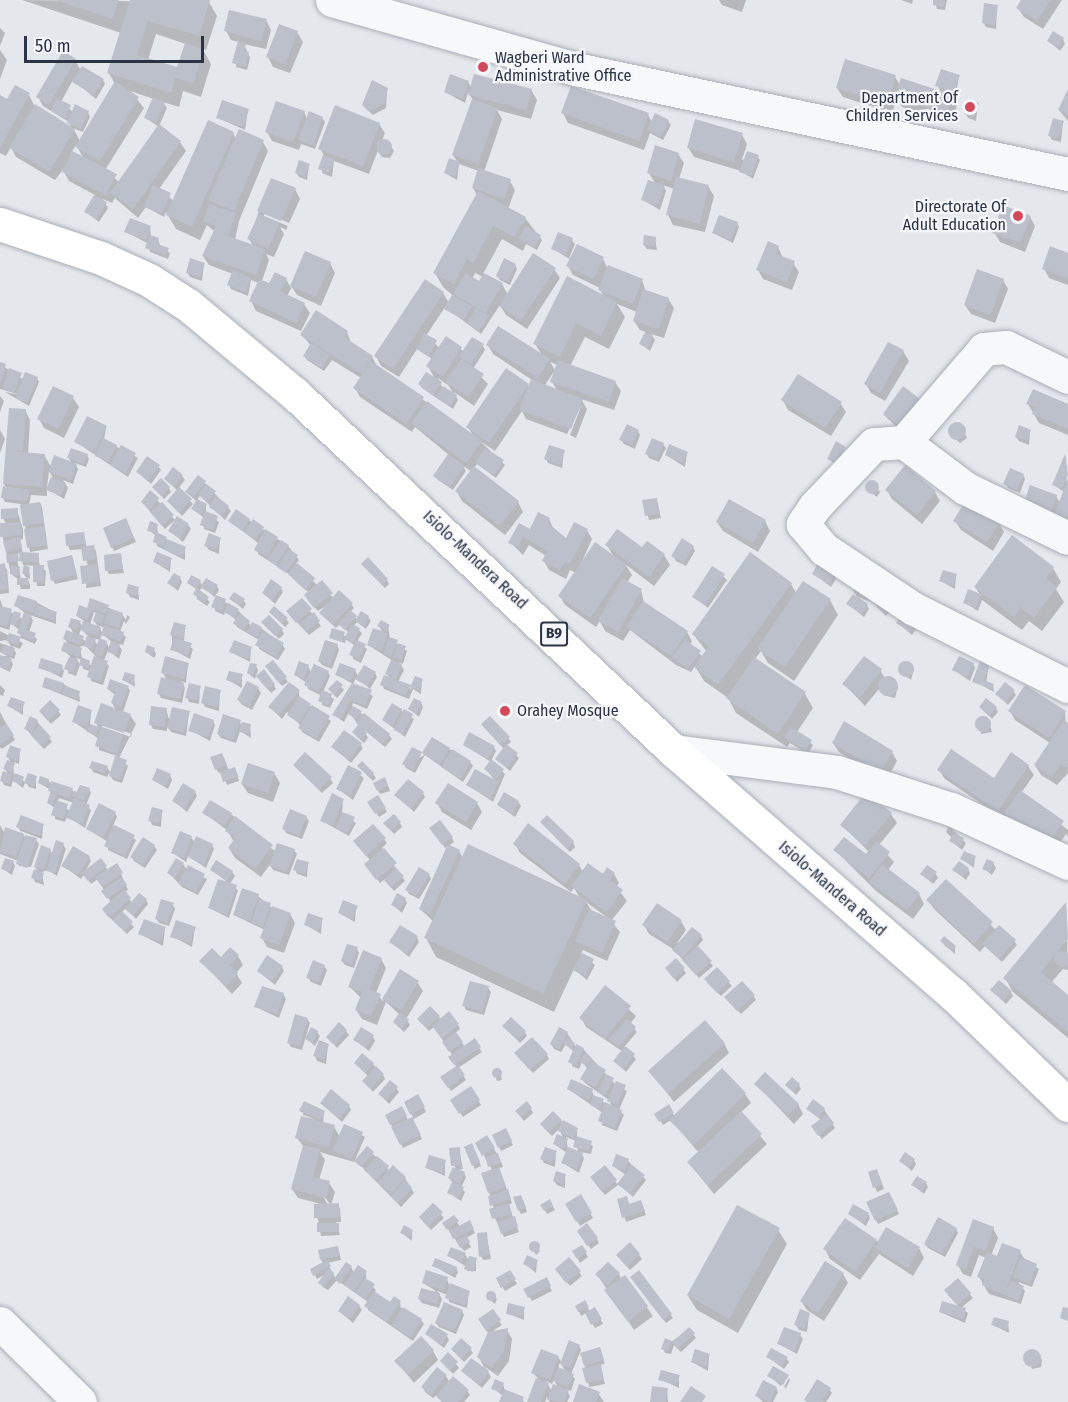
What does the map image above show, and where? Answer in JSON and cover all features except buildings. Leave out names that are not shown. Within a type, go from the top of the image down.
[{"type":"highway","name":"Isiolo-Mandera Road","points":[[0,224],[101,258],[149,280],[188,305],[304,402],[674,751],[953,994],[1068,1105]]},
{"type":"street","points":[[332,0],[576,69],[1068,174]]},
{"type":"street","points":[[904,442],[984,349],[1006,347],[1068,377]]},
{"type":"street","points":[[1068,538],[965,488],[904,442],[874,444],[815,506],[803,524],[825,549],[914,609],[1068,686]]},
{"type":"street","points":[[674,751],[837,772],[951,809],[1068,863]]},
{"type":"street","points":[[0,1323],[80,1402]]},
{"type":"place","name":"Wagberi Ward Administrative Office","points":[[483,67]]},
{"type":"place","name":"Department Of Children Services","points":[[970,107]]},
{"type":"place","name":"Directorate Of Adult Education","points":[[1018,216]]},
{"type":"place","name":"Orahey Mosque","points":[[505,711]]}]
